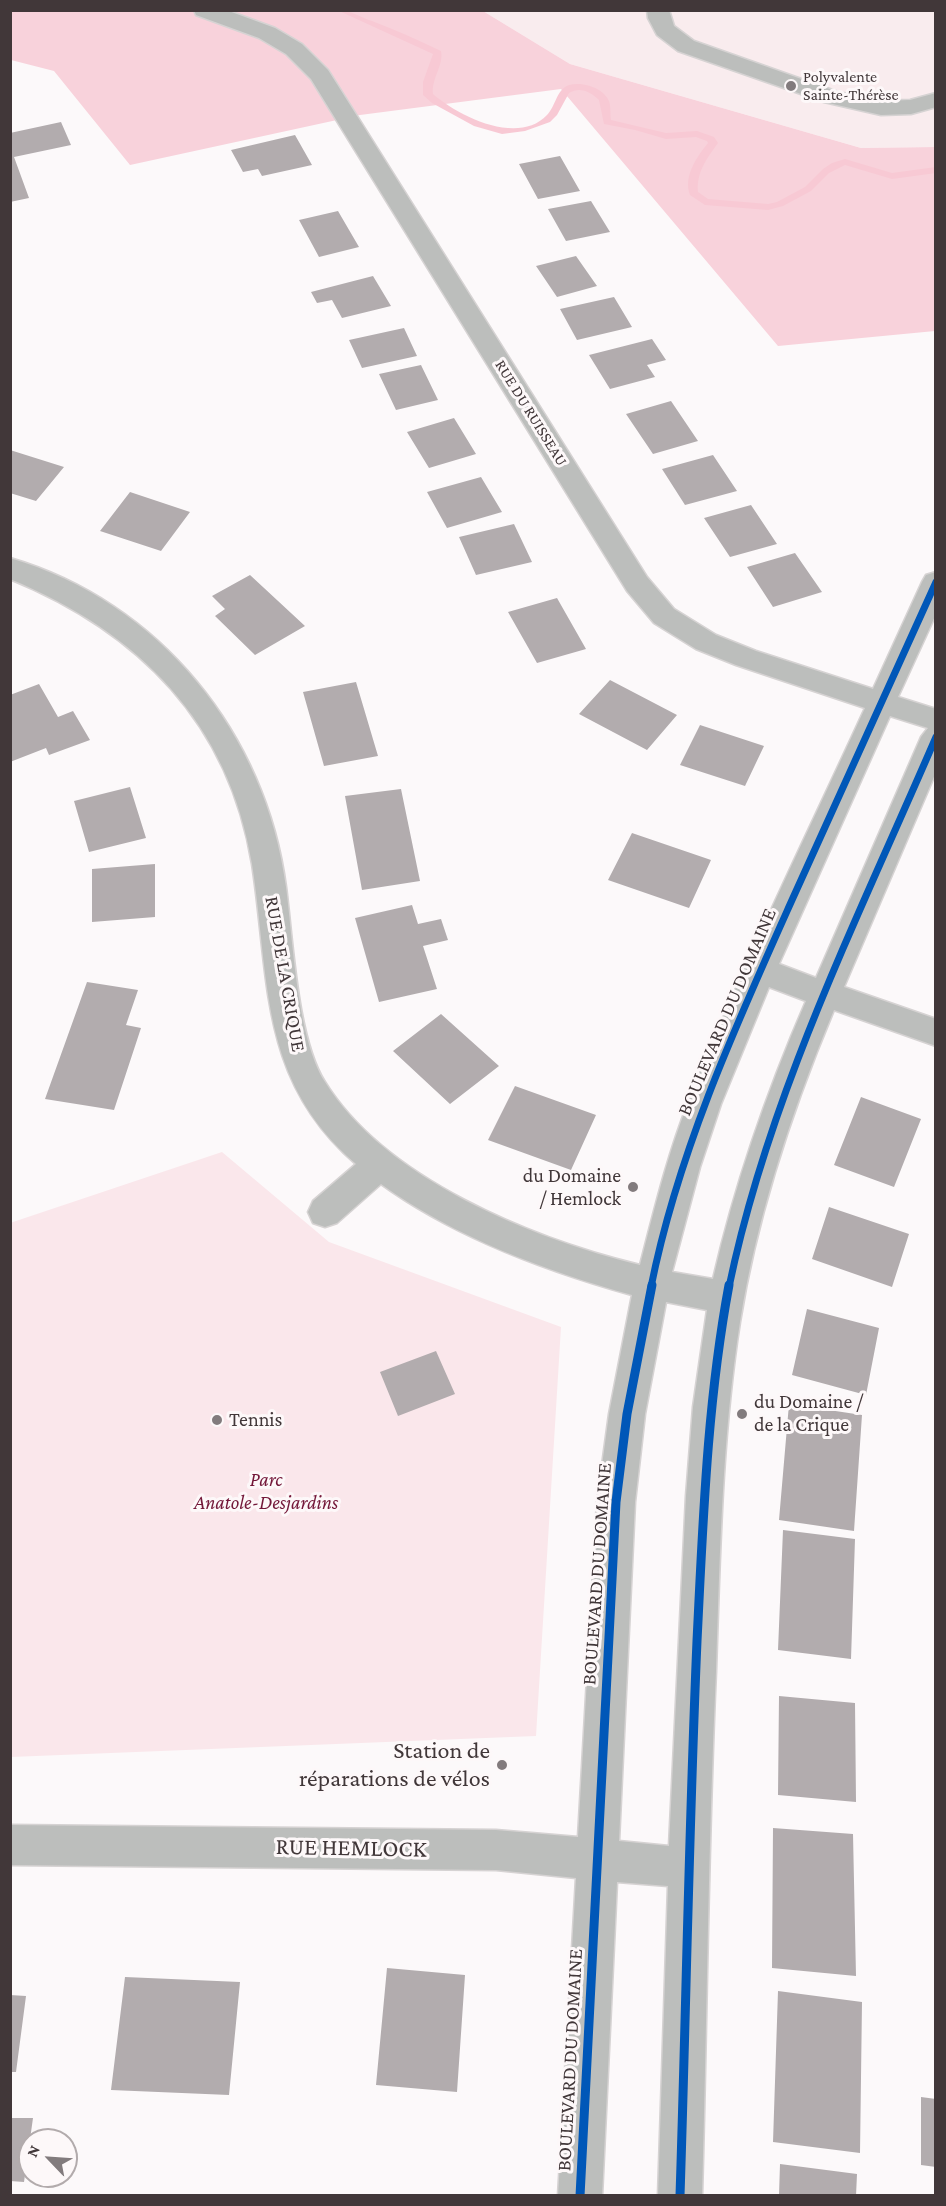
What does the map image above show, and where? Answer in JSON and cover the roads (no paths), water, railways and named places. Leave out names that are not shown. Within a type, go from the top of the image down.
[{"type":"street","name":"RUE DU RUISSEAU","points":[[204,10],[267,33],[294,50],[320,75],[637,584],[664,616],[706,642],[746,658],[936,720]]},
{"type":"street","points":[[658,10],[665,30],[686,46],[843,100],[896,109],[923,105],[936,100]]},
{"type":"street","name":"RUE DE LA CRIQUE","points":[[10,568],[80,597],[136,636],[179,678],[215,729],[240,774],[259,825],[284,991],[301,1064],[313,1092],[328,1113],[379,1165],[426,1196],[497,1231],[582,1264],[652,1283],[727,1298]]},
{"type":"street","name":"BOULEVARD DU DOMAINE","points":[[580,2196],[616,1502],[628,1404],[652,1283],[683,1167],[704,1104],[760,971],[936,582]]},
{"type":"street","points":[[680,2196],[694,1695],[704,1507],[713,1399],[727,1298],[737,1248],[768,1141],[800,1052],[936,737]]},
{"type":"street","points":[[760,971],[936,1033]]},
{"type":"street","points":[[325,1212],[379,1165]]},
{"type":"street","name":"RUE HEMLOCK","points":[[10,1845],[496,1850],[690,1868]]},
{"type":"waterway","points":[[341,10],[438,53],[429,77],[428,95],[486,128],[507,131],[525,128],[547,120],[566,91],[578,86],[591,90],[603,98],[606,105],[607,122],[636,127],[666,136],[697,134],[711,139],[713,143],[698,166],[693,180],[693,193],[705,202],[768,207],[780,204],[808,189],[835,165],[845,162],[892,176],[936,170]]},
{"type":"place","name":"Polyvalente Sainte-Thérèse","points":[[791,86]]},
{"type":"place","name":"du Domaine / Hemlock","points":[[633,1187]]},
{"type":"place","name":"du Domaine / de la Crique","points":[[742,1414]]},
{"type":"place","name":"Tennis","points":[[217,1420]]},
{"type":"place","name":"Station de réparations de vélos","points":[[502,1765]]},
{"type":"park label","name":"Parc Anatole-Desjardins","points":[[266,1492]]}]
